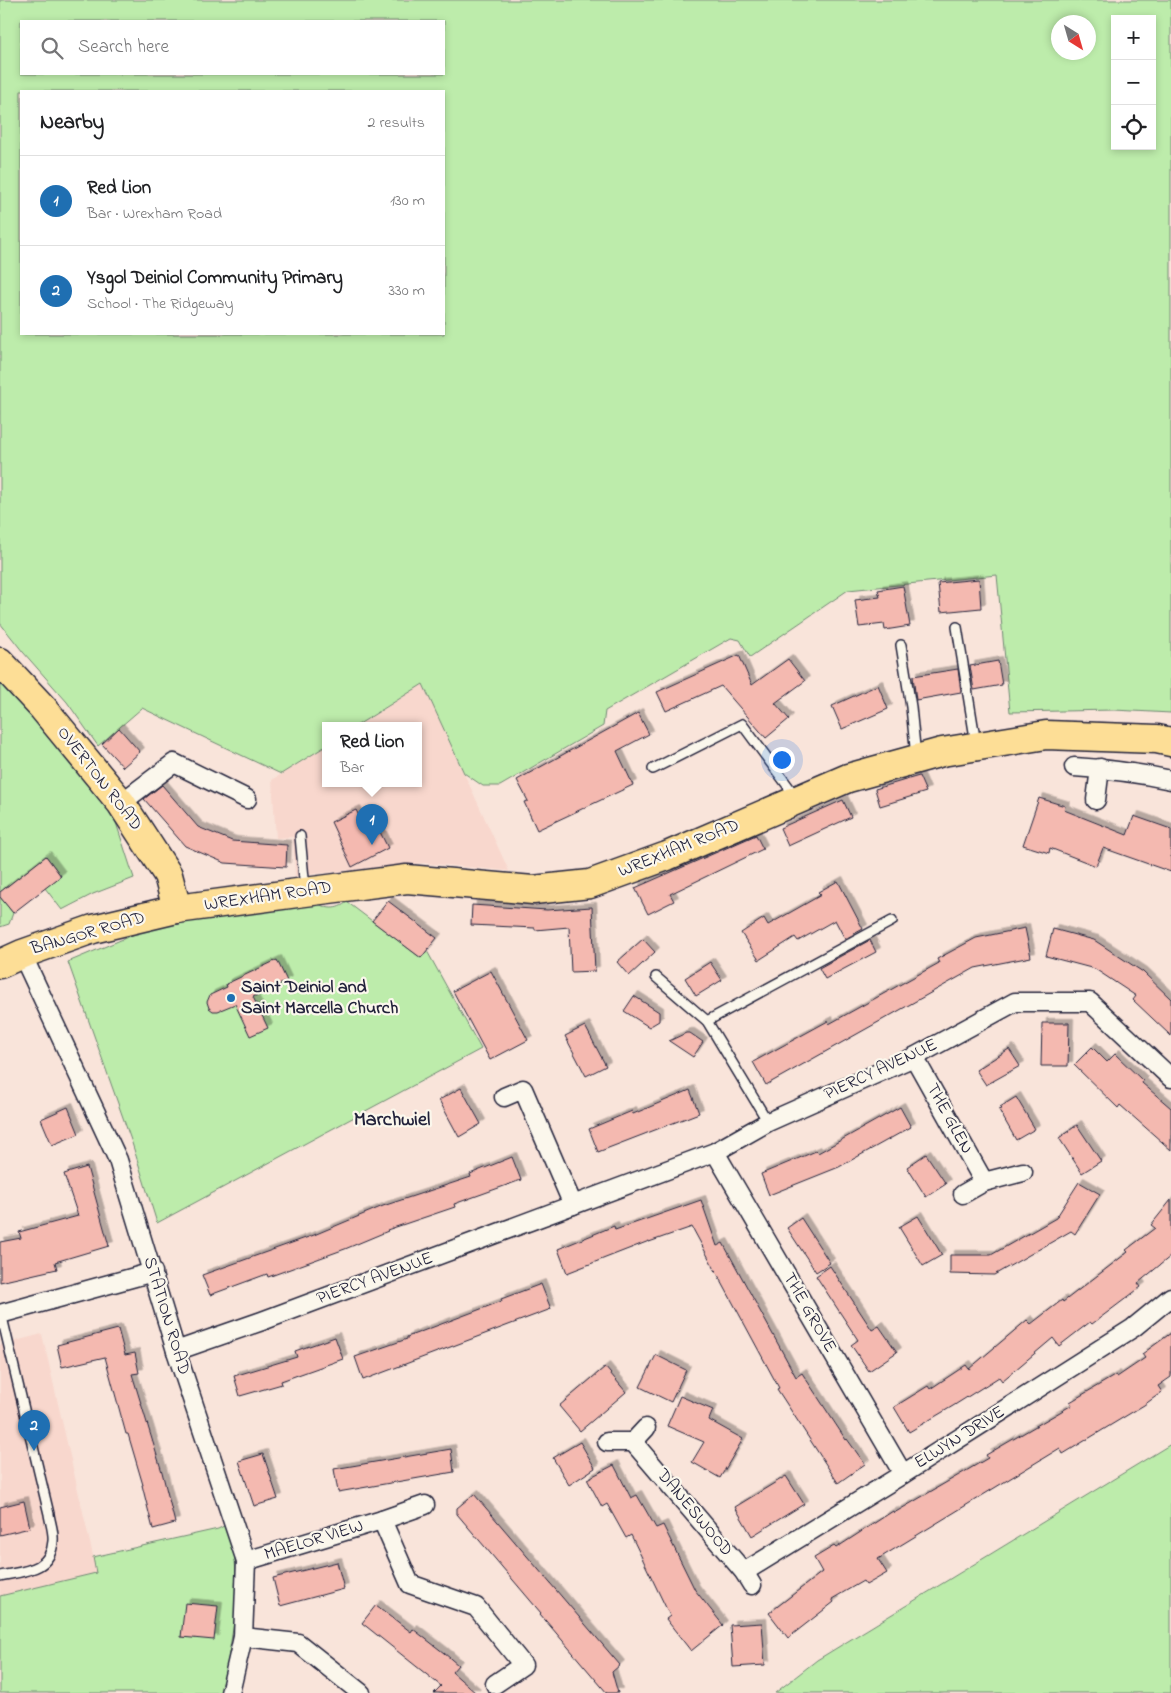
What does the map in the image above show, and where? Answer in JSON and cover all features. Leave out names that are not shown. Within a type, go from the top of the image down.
[{"type":"main road","name":"OVERTON ROAD","points":[[0,662],[43,708],[121,803],[168,875],[177,909]]},
{"type":"main road","name":"WREXHAM ROAD","points":[[177,909],[407,880],[533,890],[590,884],[667,856],[848,778],[942,752],[1046,735],[1157,739],[1171,742]]},
{"type":"main road","name":"BANGOR ROAD","points":[[11,959],[93,929],[177,909]]},
{"type":"street","points":[[121,803],[175,756],[247,799]]},
{"type":"street","points":[[1074,767],[1100,768],[1145,774],[1171,780]]},
{"type":"street","points":[[1096,800],[1100,768]]},
{"type":"street","name":"STATION ROAD","points":[[11,959],[118,1160],[176,1350],[246,1561],[243,1637],[230,1693]]},
{"type":"street","name":"PIERCY AVENUE","points":[[176,1350],[262,1321],[715,1152],[768,1122],[914,1057],[1015,1002],[1090,1002],[1171,1078]]},
{"type":"street","name":"THE GLEN","points":[[914,1057],[984,1182]]},
{"type":"street","points":[[504,1097],[523,1089],[573,1205]]},
{"type":"street","name":"THE GROVE","points":[[715,1152],[903,1474]]},
{"type":"street","points":[[964,1194],[984,1182],[1023,1172]]},
{"type":"street","points":[[0,1314],[153,1272]]},
{"type":"street","name":"ELWYN DRIVE","points":[[748,1578],[903,1474],[1133,1328],[1171,1297]]},
{"type":"street","points":[[607,1442],[633,1442],[646,1428]]},
{"type":"street","name":"DANESWOOD","points":[[633,1442],[748,1578]]},
{"type":"street","name":"MAELOR VIEW","points":[[246,1561],[425,1505]]},
{"type":"street","name":"MAELOR VIEW","points":[[382,1520],[410,1584],[476,1607],[523,1665],[495,1684]]},
{"type":"street","points":[[243,1637],[298,1643],[361,1693]]},
{"type":"lane","points":[[957,627],[976,746]]},
{"type":"lane","points":[[901,645],[911,707],[916,759]]},
{"type":"lane","points":[[653,769],[742,724],[798,800]]},
{"type":"lane","points":[[300,836],[305,892]]},
{"type":"lane","points":[[707,1021],[892,921]]},
{"type":"lane","points":[[656,977],[707,1021],[768,1122]]},
{"type":"lane","points":[[0,1314],[49,1514],[53,1540],[46,1561],[32,1570],[0,1576]]},
{"type":"shaded area","points":[[423,684],[509,871],[423,863],[295,876],[293,837],[276,838],[272,780],[322,749],[322,787],[422,787],[422,722],[362,722]]},
{"type":"shaded area","points":[[42,1334],[97,1573],[0,1596],[0,1345]]},
{"type":"green space","points":[[0,0],[1171,0],[1171,713],[1114,710],[1010,712],[997,575],[848,590],[750,657],[740,640],[731,638],[605,711],[603,726],[500,786],[483,786],[464,773],[423,684],[362,722],[322,722],[322,748],[281,774],[142,708],[98,746],[67,702],[0,623]]},
{"type":"green space","points":[[0,674],[107,795],[134,878],[93,894],[62,910],[45,888],[61,876],[46,856],[0,892]]},
{"type":"green space","points":[[0,897],[13,913],[9,924],[0,927]]},
{"type":"green space","points":[[316,902],[332,908],[347,902],[421,958],[427,951],[481,1049],[157,1223],[132,1143],[68,962],[159,924]]},
{"type":"green space","points":[[1171,1444],[1171,1693],[775,1693],[817,1660]]},
{"type":"green space","points":[[228,1524],[234,1549],[238,1596],[223,1693],[0,1693],[0,1596],[96,1573],[93,1557],[218,1529]]},
{"type":"building","points":[[979,579],[981,608],[941,612],[938,583]]},
{"type":"building","points":[[903,586],[910,626],[885,630],[884,624],[859,627],[855,600],[880,597],[878,590]]},
{"type":"building","points":[[739,655],[752,685],[788,659],[805,681],[775,703],[789,719],[766,738],[721,686],[666,711],[657,692]]},
{"type":"building","points":[[998,661],[1002,685],[974,690],[970,666]]},
{"type":"building","points":[[958,669],[961,692],[916,700],[913,676]]},
{"type":"building","points":[[878,685],[888,709],[842,729],[832,706]]},
{"type":"building","points":[[638,713],[649,734],[617,751],[633,785],[537,830],[524,802],[528,801],[517,780]]},
{"type":"building","points":[[119,728],[140,752],[123,767],[102,744]]},
{"type":"building","points":[[919,776],[926,792],[880,806],[875,789]]},
{"type":"building","points":[[162,785],[198,827],[232,841],[287,845],[286,867],[225,863],[185,846],[144,799]]},
{"type":"building","points":[[1039,798],[1065,806],[1064,810],[1127,835],[1134,816],[1171,829],[1171,872],[1103,848],[1096,866],[1050,848],[1049,853],[1023,845]]},
{"type":"building","points":[[843,800],[851,817],[788,846],[780,828]]},
{"type":"building","points":[[356,810],[365,828],[375,822],[388,848],[352,867],[331,822]]},
{"type":"building","points":[[756,835],[763,849],[670,894],[674,901],[648,914],[635,888]]},
{"type":"building","points":[[46,856],[61,876],[13,913],[0,897],[0,892]]},
{"type":"building","points":[[838,881],[863,929],[845,939],[835,920],[798,941],[795,937],[759,960],[741,933],[764,918],[768,925],[821,895],[818,892]]},
{"type":"building","points":[[388,901],[437,938],[421,958],[372,921]]},
{"type":"building","points":[[472,905],[547,910],[592,907],[595,971],[571,972],[569,927],[535,930],[535,928],[471,925]]},
{"type":"building","points":[[1025,928],[1031,957],[975,968],[766,1085],[753,1062],[828,1021],[829,1024],[939,963],[937,959],[976,938]]},
{"type":"building","points":[[1053,929],[1094,940],[1143,972],[1171,999],[1171,1036],[1133,1000],[1136,996],[1095,969],[1046,956]]},
{"type":"building","points":[[643,939],[655,952],[629,976],[617,962]]},
{"type":"building","points":[[870,940],[876,952],[825,979],[819,968]]},
{"type":"building","name":"Saint Deiniol and Saint Marcella Church","points":[[277,960],[287,981],[253,997],[268,1028],[250,1036],[235,1004],[218,1011],[213,1011],[209,1008],[207,1002],[210,995],[227,987],[226,984]]},
{"type":"building","points":[[710,962],[722,980],[696,996],[685,978]]},
{"type":"building","points":[[491,971],[528,1040],[490,1060],[453,991]]},
{"type":"building","points":[[634,996],[659,1012],[659,1021],[649,1027],[624,1011]]},
{"type":"building","points":[[1042,1023],[1069,1023],[1068,1066],[1041,1066]]},
{"type":"building","points":[[585,1026],[606,1066],[586,1076],[565,1036]]},
{"type":"building","points":[[690,1033],[703,1042],[693,1057],[669,1041]]},
{"type":"building","points":[[1092,1047],[1107,1062],[1115,1054],[1143,1081],[1142,1083],[1171,1108],[1171,1150],[1120,1105],[1118,1108],[1074,1065]]},
{"type":"building","points":[[1009,1049],[1020,1066],[986,1085],[976,1070]]},
{"type":"building","points":[[461,1088],[481,1124],[459,1137],[439,1100]]},
{"type":"building","points":[[690,1090],[699,1113],[598,1152],[589,1129],[632,1111],[633,1114]]},
{"type":"building","points":[[1016,1097],[1035,1129],[1016,1140],[999,1110],[1002,1109],[1000,1107]]},
{"type":"building","points":[[68,1107],[79,1134],[52,1145],[41,1119]]},
{"type":"building","points":[[900,1107],[911,1127],[839,1167],[769,1195],[761,1174],[816,1151],[818,1153]]},
{"type":"building","points":[[1077,1125],[1101,1161],[1082,1173],[1059,1138]]},
{"type":"building","points":[[926,1154],[946,1184],[926,1197],[907,1167]]},
{"type":"building","points":[[512,1157],[521,1180],[454,1204],[455,1207],[387,1230],[345,1249],[268,1277],[267,1274],[210,1295],[202,1275],[314,1235],[383,1206],[471,1177],[470,1174]]},
{"type":"building","points":[[87,1167],[109,1246],[55,1262],[57,1269],[0,1282],[0,1242],[21,1238],[19,1232],[78,1216],[64,1174]]},
{"type":"building","points":[[1079,1182],[1100,1194],[1075,1234],[1071,1231],[994,1275],[950,1274],[950,1255],[991,1255],[1056,1218]]},
{"type":"building","points":[[701,1200],[717,1246],[723,1243],[796,1377],[802,1373],[846,1440],[865,1464],[838,1483],[777,1389],[779,1388],[692,1227],[649,1241],[567,1273],[558,1249],[614,1226],[615,1230]]},
{"type":"building","points":[[1171,1200],[1171,1256],[1138,1283],[1141,1287],[1059,1346],[1053,1338],[1002,1381],[999,1377],[909,1432],[894,1407],[928,1386],[930,1389],[966,1365],[969,1369],[1027,1320],[1031,1324],[1062,1300],[1063,1302],[1128,1252],[1126,1250],[1155,1228],[1151,1225]]},
{"type":"building","points":[[918,1216],[942,1255],[923,1266],[899,1227]]},
{"type":"building","points":[[801,1218],[830,1263],[816,1272],[787,1228]]},
{"type":"building","points":[[830,1266],[872,1330],[879,1326],[897,1352],[869,1371],[851,1345],[858,1340],[816,1276]]},
{"type":"building","points":[[541,1284],[551,1309],[363,1380],[355,1357],[407,1339],[407,1337]]},
{"type":"building","points":[[118,1329],[125,1355],[135,1353],[139,1373],[132,1374],[162,1472],[175,1523],[153,1529],[143,1485],[128,1434],[126,1434],[105,1357],[62,1367],[57,1345]]},
{"type":"building","points":[[1171,1333],[1171,1377],[1158,1386],[1162,1392],[1144,1405],[1063,1454],[1060,1448],[878,1559],[887,1573],[866,1585],[863,1581],[832,1599],[834,1602],[788,1638],[769,1613],[822,1572],[814,1558],[834,1546],[836,1548],[893,1511],[894,1513],[988,1458],[986,1455],[1072,1405],[1070,1402],[1116,1375],[1117,1377],[1145,1358],[1142,1354]]},
{"type":"building","points":[[335,1337],[343,1359],[281,1381],[282,1384],[240,1396],[234,1376],[297,1357],[295,1351]]},
{"type":"building","points":[[656,1355],[686,1370],[671,1402],[640,1387]]},
{"type":"building","points":[[605,1367],[626,1392],[580,1431],[559,1406]]},
{"type":"building","points":[[680,1396],[713,1410],[709,1420],[743,1439],[720,1478],[692,1462],[704,1442],[667,1426]]},
{"type":"building","points":[[580,1442],[595,1468],[569,1485],[553,1458]]},
{"type":"building","points":[[451,1449],[454,1472],[338,1492],[334,1469]]},
{"type":"building","points":[[263,1454],[278,1499],[254,1506],[239,1461]]},
{"type":"building","points":[[614,1465],[631,1498],[637,1495],[656,1528],[663,1525],[695,1590],[723,1625],[691,1651],[666,1619],[670,1616],[631,1535],[626,1538],[607,1504],[602,1507],[587,1479]]},
{"type":"building","points":[[786,1476],[804,1504],[752,1536],[735,1507]]},
{"type":"building","points":[[474,1494],[620,1665],[612,1672],[618,1693],[607,1693],[457,1514],[457,1508]]},
{"type":"building","points":[[24,1501],[30,1528],[0,1535],[0,1507]]},
{"type":"building","points":[[337,1562],[344,1589],[280,1606],[273,1578]]},
{"type":"building","points":[[185,1603],[218,1606],[214,1640],[181,1637]]},
{"type":"building","points":[[376,1605],[411,1632],[413,1629],[458,1665],[452,1672],[476,1693],[434,1693],[441,1686],[362,1623]]},
{"type":"building","points":[[762,1623],[765,1665],[733,1667],[730,1625]]},
{"type":"place","name":"Red Lion","points":[[372,845]]},
{"type":"place","name":"Saint Deiniol and Saint Marcella Church","points":[[231,998]]},
{"type":"place","name":"Ysgol Deiniol Community Primary","points":[[34,1451]]},
{"type":"district","name":"Marchwiel","points":[[392,1120]]}]
